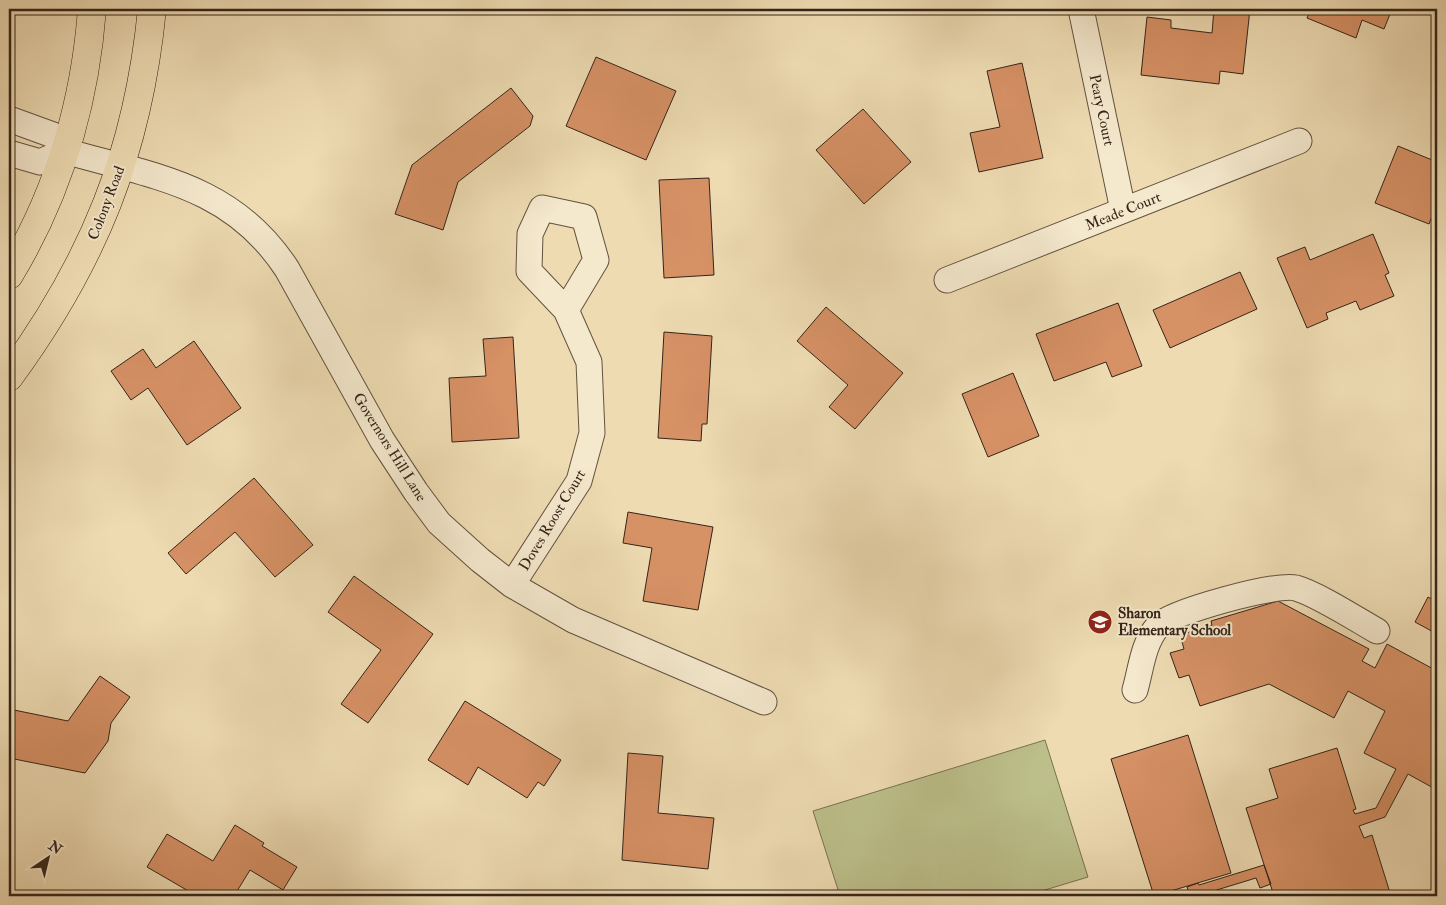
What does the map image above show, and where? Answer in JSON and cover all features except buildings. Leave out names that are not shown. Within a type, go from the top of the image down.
[{"type":"main road","points":[[9,275],[37,224],[66,151],[88,57],[92,9]]},
{"type":"main road","name":"Colony Road","points":[[9,377],[38,336],[75,276],[96,231],[120,167],[142,85],[152,9]]},
{"type":"street","name":"Peary Court","points":[[1081,9],[1123,210]]},
{"type":"street","points":[[9,119],[53,135],[66,151],[40,162],[9,154]]},
{"type":"street","name":"Meade Court","points":[[946,280],[1299,141]]},
{"type":"street","name":"Governors Hill Lane","points":[[66,151],[171,180],[203,193],[250,224],[268,243],[287,269],[382,440],[416,492],[439,522],[480,560],[512,585],[573,620],[764,702]]},
{"type":"street","name":"Doves Roost Court","points":[[512,585],[579,481],[592,433],[589,362],[566,310]]},
{"type":"street","points":[[1135,690],[1147,644],[1151,635],[1164,620],[1187,611],[1277,588],[1298,589],[1377,631]]},
{"type":"green space","points":[[1045,740],[1088,877],[1025,896],[840,896],[813,811]]},
{"type":"place","name":"Sharon Elementary School","points":[[1100,622]]}]
